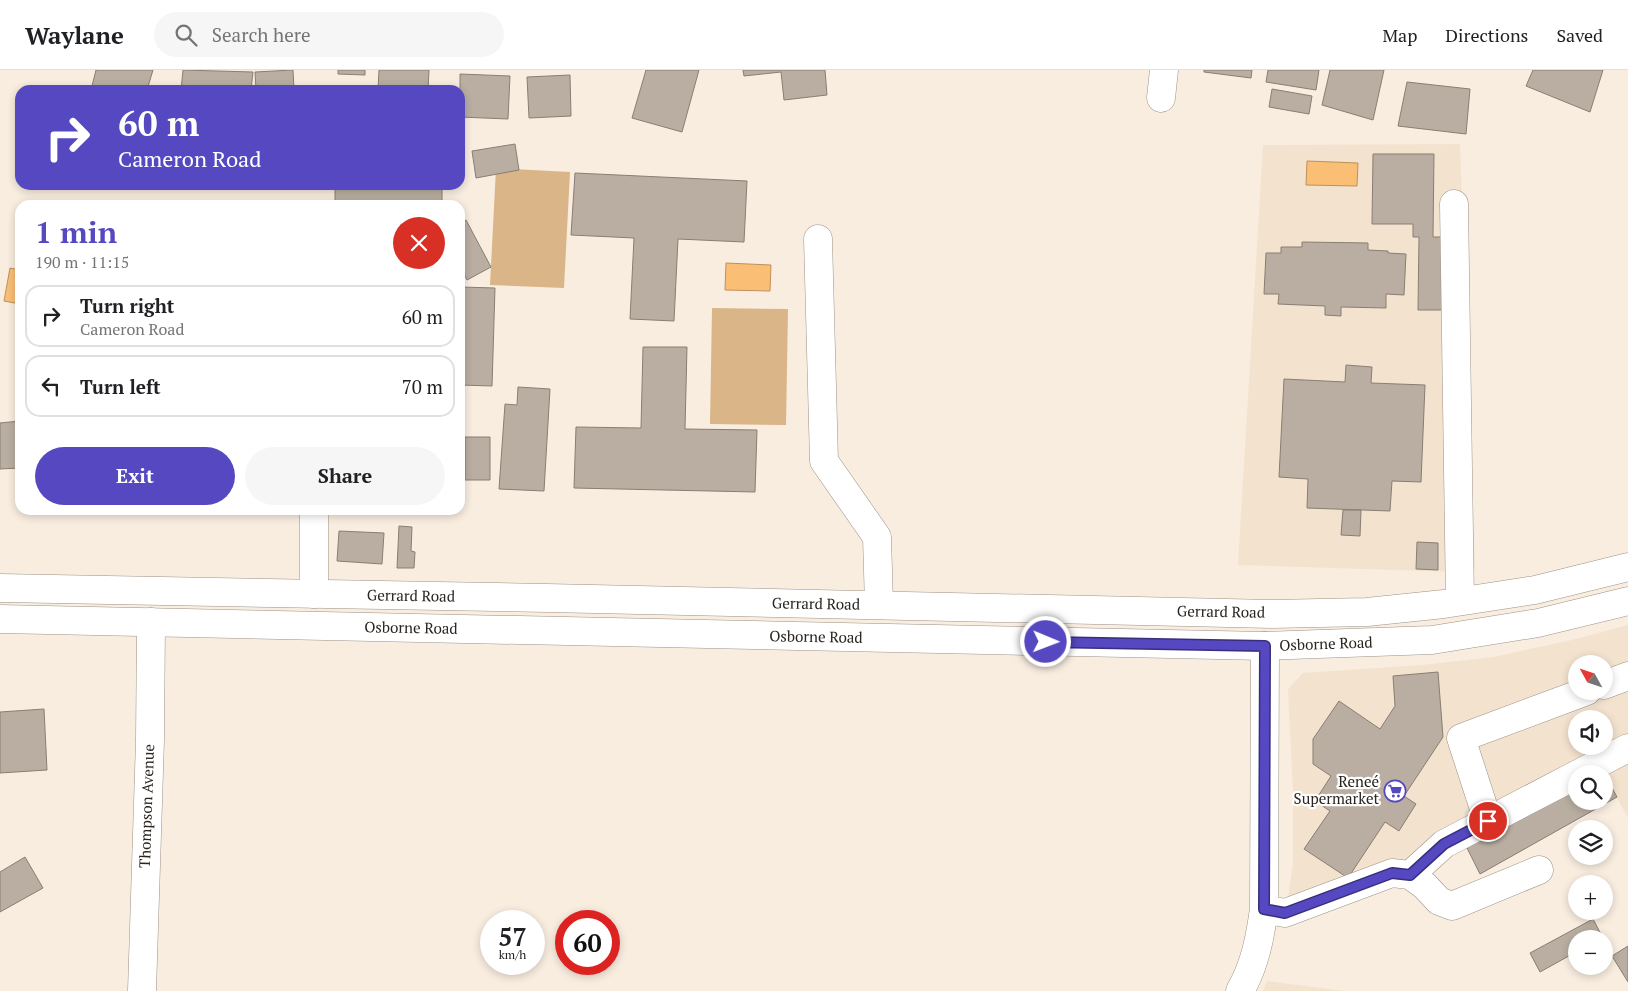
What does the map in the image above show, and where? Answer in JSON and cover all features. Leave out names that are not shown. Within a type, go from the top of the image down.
[{"type":"main road","points":[[1161,98],[1164,70]]},
{"type":"main road","points":[[1454,204],[1460,601]]},
{"type":"main road","points":[[818,239],[824,461],[878,537],[879,605]]},
{"type":"main road","points":[[314,515],[314,594]]},
{"type":"main road","name":"Gerrard Road","points":[[0,588],[1272,614],[1368,612],[1460,601],[1535,590],[1628,567]]},
{"type":"main road","name":"Osborne Road","points":[[0,619],[1265,646],[1432,640],[1538,623],[1628,601]]},
{"type":"main road","name":"Thompson Avenue","points":[[142,991],[150,740],[151,622]]},
{"type":"main road","points":[[1240,991],[1249,976],[1254,961],[1264,909],[1265,646]]},
{"type":"main road","points":[[1613,682],[1628,676]]},
{"type":"main road","points":[[1488,821],[1461,738],[1568,698]]},
{"type":"main road","points":[[1595,765],[1628,748]]},
{"type":"main road","points":[[1410,875],[1444,844],[1568,779]]},
{"type":"main road","points":[[1264,909],[1285,913],[1392,873],[1410,875],[1425,886],[1439,901],[1452,906],[1539,870]]},
{"type":"shaded area","points":[[1460,144],[1475,570],[1459,572],[1238,565],[1263,145]]},
{"type":"shaded area","points":[[1307,161],[1358,163],[1357,186],[1306,185]]},
{"type":"shaded area","points":[[496,168],[570,172],[564,288],[490,285]]},
{"type":"shaded area","points":[[726,263],[771,265],[770,291],[725,290]]},
{"type":"shaded area","points":[[10,268],[15,269],[15,303],[4,301]]},
{"type":"shaded area","points":[[712,308],[788,309],[786,425],[710,424]]},
{"type":"shaded area","points":[[1628,625],[1628,818],[1613,790],[1613,765],[1568,765],[1568,789],[1466,846],[1287,904],[1293,864],[1293,791],[1288,689],[1303,673],[1422,665],[1493,657],[1572,640]]},
{"type":"shaded area","points":[[1267,981],[1344,991],[1263,991]]},
{"type":"building","points":[[96,70],[153,70],[148,85],[92,85]]},
{"type":"building","points":[[183,70],[253,72],[252,85],[182,85]]},
{"type":"building","points":[[293,70],[294,85],[256,85],[255,72]]},
{"type":"building","points":[[338,70],[365,70],[365,75],[338,74]]},
{"type":"building","points":[[379,70],[429,70],[428,85],[378,85]]},
{"type":"building","points":[[646,70],[699,70],[682,132],[632,118]]},
{"type":"building","points":[[743,70],[825,70],[827,95],[784,100],[781,72],[744,76]]},
{"type":"building","points":[[1204,70],[1252,70],[1251,78],[1204,72]]},
{"type":"building","points":[[1268,70],[1319,70],[1316,90],[1266,82]]},
{"type":"building","points":[[1330,70],[1384,70],[1373,120],[1322,105]]},
{"type":"building","points":[[1533,70],[1603,70],[1590,112],[1526,86]]},
{"type":"building","points":[[460,74],[510,76],[508,119],[465,117],[465,85],[460,85]]},
{"type":"building","points":[[570,75],[571,116],[529,118],[527,77]]},
{"type":"building","points":[[1407,82],[1470,89],[1466,134],[1398,126]]},
{"type":"building","points":[[1272,89],[1312,96],[1309,114],[1269,107]]},
{"type":"building","points":[[515,144],[519,170],[476,178],[472,151]]},
{"type":"building","points":[[1373,154],[1434,154],[1433,237],[1442,237],[1442,310],[1418,310],[1419,237],[1413,237],[1413,224],[1372,224]]},
{"type":"building","points":[[575,173],[747,181],[744,242],[678,239],[674,321],[630,319],[634,238],[571,235]]},
{"type":"building","points":[[335,190],[442,190],[442,200],[335,200]]},
{"type":"building","points":[[465,220],[491,267],[467,280],[465,276]]},
{"type":"building","points":[[1302,242],[1368,243],[1368,250],[1406,254],[1404,295],[1386,294],[1386,308],[1341,307],[1341,316],[1325,315],[1325,306],[1278,304],[1279,294],[1264,294],[1266,253],[1281,253],[1281,247],[1302,247]]},
{"type":"building","points":[[465,287],[495,288],[492,386],[465,385]]},
{"type":"building","points":[[643,347],[687,347],[685,429],[757,430],[755,492],[574,488],[576,427],[641,428]]},
{"type":"building","points":[[1346,365],[1372,367],[1371,383],[1425,385],[1421,482],[1392,481],[1390,511],[1307,508],[1308,479],[1279,477],[1284,379],[1345,382]]},
{"type":"building","points":[[518,387],[550,389],[544,491],[499,489],[505,404],[517,405]]},
{"type":"building","points":[[15,422],[15,468],[0,469],[0,423]]},
{"type":"building","points":[[465,437],[490,437],[490,480],[465,480]]},
{"type":"building","points":[[1343,510],[1361,510],[1360,536],[1341,535]]},
{"type":"building","points":[[399,526],[412,527],[411,551],[415,552],[414,568],[397,568]]},
{"type":"building","points":[[339,531],[384,533],[382,564],[337,561]]},
{"type":"building","points":[[1417,542],[1438,543],[1438,570],[1416,569]]},
{"type":"building","points":[[1438,672],[1443,737],[1404,796],[1416,804],[1399,831],[1385,822],[1348,878],[1304,849],[1330,811],[1315,801],[1331,776],[1313,764],[1313,739],[1339,701],[1380,729],[1395,706],[1393,676]]},
{"type":"building","points":[[44,709],[47,770],[0,773],[0,712]]},
{"type":"building","points":[[1568,789],[1568,810],[1594,810],[1576,820],[1568,820],[1568,825],[1480,874],[1466,846]]},
{"type":"building","points":[[1613,790],[1617,797],[1613,799]]},
{"type":"building","points":[[25,857],[43,888],[0,912],[0,872]]},
{"type":"building","points":[[1594,920],[1599,930],[1573,930]]},
{"type":"building","points":[[1568,932],[1568,956],[1540,972],[1530,953]]},
{"type":"building","points":[[1628,946],[1628,982],[1613,958],[1613,955]]},
{"type":"place","name":"Reneé Supermarket","points":[[1395,791]]},
{"type":"route","points":[[1046,642],[1265,646],[1264,909],[1285,913],[1392,873],[1410,875],[1444,844],[1488,821]]}]
